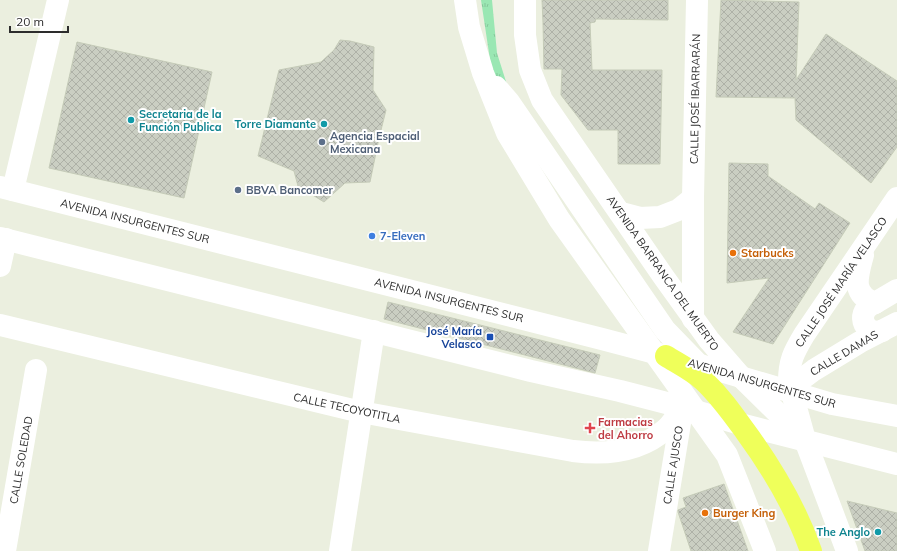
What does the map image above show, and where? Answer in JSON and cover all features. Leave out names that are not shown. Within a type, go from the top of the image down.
[{"type":"highway","points":[[660,354],[685,367],[703,380],[729,408],[760,451],[787,497],[806,536],[811,551]]},
{"type":"main road","points":[[6,189],[58,0]]},
{"type":"main road","points":[[465,0],[469,27],[483,73],[507,133],[559,219],[633,322],[660,354],[690,410],[727,455],[766,551]]},
{"type":"main road","name":"AVENIDA BARRANCA DEL MUERTO","points":[[525,0],[525,35],[530,70],[542,100],[709,340],[742,378],[805,440],[846,551]]},
{"type":"main road","name":"CALLE JOSÉ IBARRARÁN","points":[[693,319],[697,0]]},
{"type":"main road","points":[[483,73],[512,107],[665,330],[697,364],[805,440]]},
{"type":"main road","name":"AVENIDA INSURGENTES SUR","points":[[6,189],[595,337],[697,364],[832,404],[897,416]]},
{"type":"main road","points":[[621,213],[640,218],[660,217],[678,210],[694,198]]},
{"type":"main road","name":"CALLE JOSÉ MARÍA VELASCO","points":[[791,391],[789,372],[793,354],[804,335],[897,198]]},
{"type":"main road","points":[[0,266],[3,238],[690,410],[897,464]]},
{"type":"main road","points":[[866,245],[857,276],[858,290],[862,296],[875,303]]},
{"type":"main road","name":"CALLE DAMAS","points":[[890,327],[878,332],[872,331],[865,324],[863,314],[870,305],[897,290]]},
{"type":"main road","name":"CALLE TECOYOTITLA","points":[[0,325],[361,412],[572,452],[601,453],[627,449],[639,445],[654,438],[690,410]]},
{"type":"main road","name":"CALLE DAMAS","points":[[791,391],[802,379],[814,370],[860,342],[890,327]]},
{"type":"main road","points":[[340,551],[374,331]]},
{"type":"main road","name":"CALLE SOLEDAD","points":[[5,551],[36,370]]},
{"type":"main road","points":[[791,391],[805,440]]},
{"type":"main road","name":"CALLE AJUSCO","points":[[659,551],[690,410]]},
{"type":"green space","points":[[481,0],[492,0],[497,53],[515,110],[495,93]]},
{"type":"building","points":[[542,0],[668,0],[668,20],[596,19],[595,22],[590,23],[592,70],[662,70],[660,164],[618,164],[618,130],[588,130],[561,95],[562,69],[544,69]]},
{"type":"building","points":[[721,0],[799,2],[796,80],[826,34],[897,81],[897,147],[871,183],[796,120],[795,98],[716,97]]},
{"type":"building","name":"Torre Diamante","points":[[340,40],[374,47],[373,90],[386,110],[370,182],[345,183],[324,202],[298,186],[294,171],[258,156],[279,70],[321,62],[334,50]]},
{"type":"building","name":"Secretaria de la Función Publica","points":[[77,42],[212,72],[184,198],[49,168]]},
{"type":"building","points":[[729,163],[768,164],[768,176],[815,209],[819,203],[850,223],[773,344],[733,332],[769,278],[727,283]]},
{"type":"building","points":[[388,302],[600,355],[595,373],[384,319]]},
{"type":"building","points":[[724,484],[748,551],[691,551],[678,512],[678,510],[686,507],[683,498]]},
{"type":"building","name":"The Anglo","points":[[847,501],[897,513],[897,551],[865,551]]},
{"type":"place","name":"Secretaria de la Función Publica","points":[[131,120]]},
{"type":"place","name":"Torre Diamante","points":[[324,124]]},
{"type":"place","name":"Agencia Espacial Mexicana","points":[[322,142]]},
{"type":"place","name":"BBVA Bancomer","points":[[238,190]]},
{"type":"place","name":"7-Eleven","points":[[372,236]]},
{"type":"place","name":"Starbucks","points":[[733,253]]},
{"type":"place","name":"José María Velasco","points":[[490,337]]},
{"type":"place","name":"Farmacias del Ahorro","points":[[590,428]]},
{"type":"place","name":"Burger King","points":[[705,513]]},
{"type":"place","name":"The Anglo","points":[[878,532]]}]
